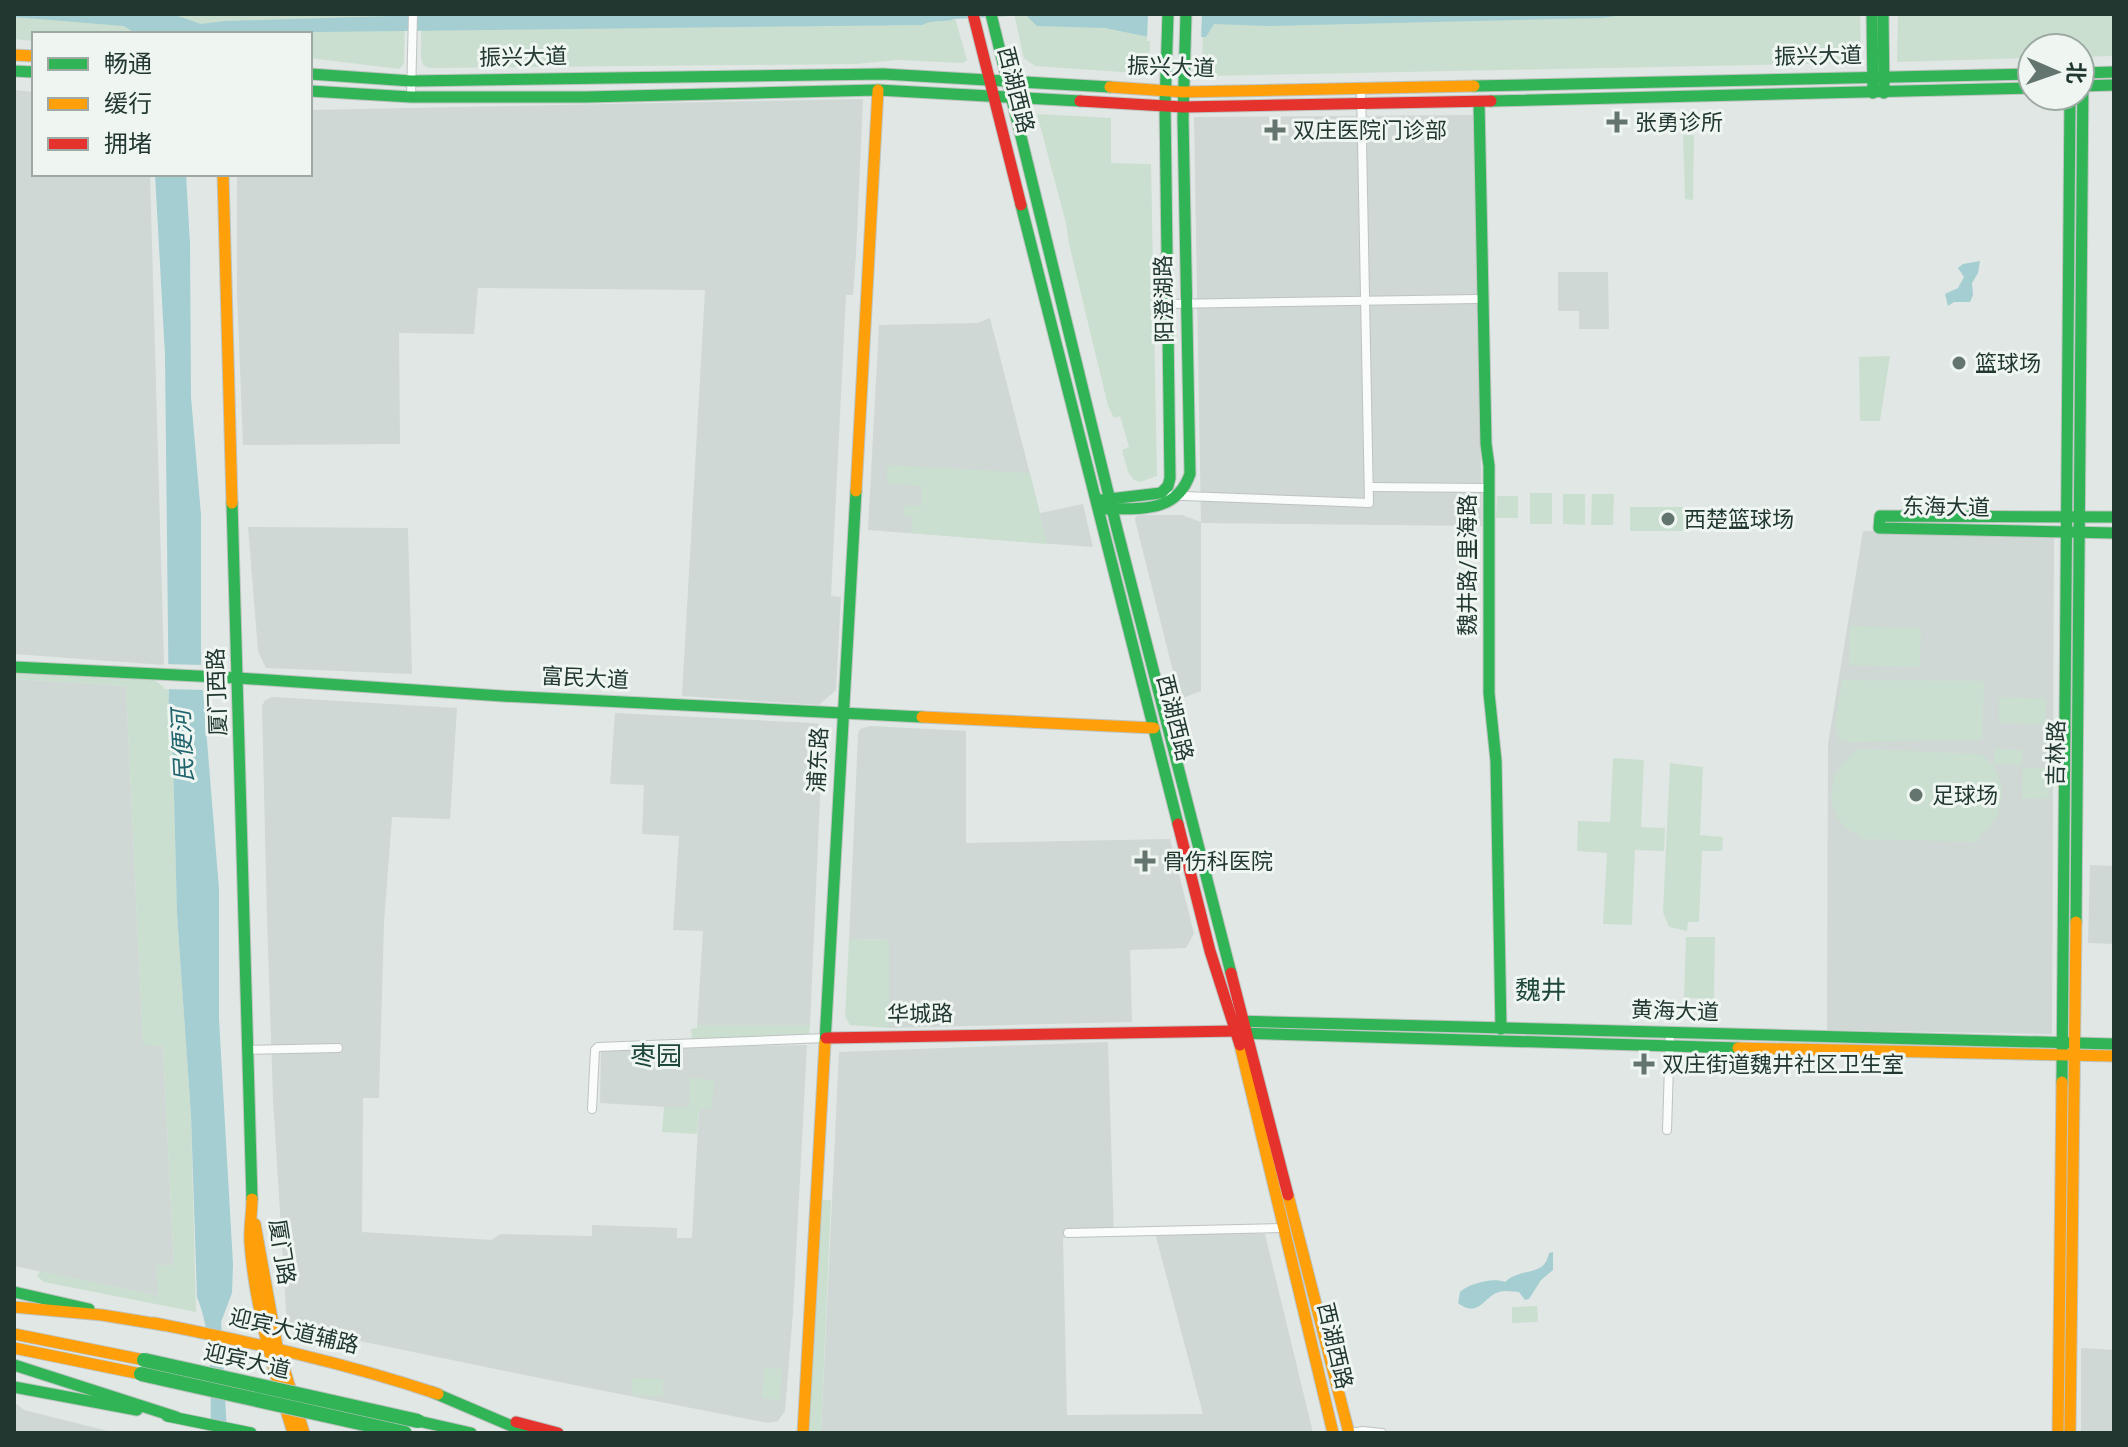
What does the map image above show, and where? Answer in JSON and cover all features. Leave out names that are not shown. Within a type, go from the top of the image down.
[{"type":"main road","name":"西湖西路","points":[[973,14],[1349,1433]]},
{"type":"main road","name":"阳澄湖路","points":[[1151,495],[1165,491],[1170,478],[1165,99],[1168,14]]},
{"type":"main road","name":"阳澄湖路","points":[[1182,495],[1190,474],[1183,100],[1186,14]]},
{"type":"main road","points":[[1878,19],[1879,93]]},
{"type":"main road","name":"西湖西路","points":[[993,21],[1154,728],[1210,951],[1240,1028],[1333,1433]]},
{"type":"main road","name":"振兴大道","points":[[312,74],[411,81],[883,74],[1007,79],[1165,99]]},
{"type":"main road","name":"振兴大道","points":[[1183,100],[1361,88],[2016,74]]},
{"type":"main road","name":"振兴大道","points":[[312,91],[411,97],[586,97],[878,90],[1011,97],[1361,104],[2016,89]]},
{"type":"main road","name":"浦东路","points":[[803,1433],[878,90]]},
{"type":"main road","name":"魏井路/里海路","points":[[1479,102],[1488,488],[1489,693],[1496,761],[1501,1029]]},
{"type":"main road","name":"吉林路","points":[[2058,1433],[2068,1049],[2074,532],[2070,112]]},
{"type":"main road","name":"吉林路","points":[[2074,517],[2080,112]]},
{"type":"main road","name":"厦门西路","points":[[223,176],[252,1208]]},
{"type":"main road","points":[[1105,504],[1151,495]]},
{"type":"main road","points":[[1105,504],[1164,505],[1182,495]]},
{"type":"main road","name":"东海大道","points":[[2114,517],[1880,516],[1879,528],[2114,533]]},
{"type":"main road","name":"富民大道","points":[[14,667],[502,696],[1154,728]]},
{"type":"main road","name":"黄海大道","points":[[1240,1028],[1501,1029],[1670,1039]]},
{"type":"main road","name":"黄海大道","points":[[1240,1028],[2068,1049],[2114,1056]]},
{"type":"main road","name":"华城路","points":[[826,1038],[1240,1028]]},
{"type":"main road","name":"黄海大道","points":[[2068,1049],[2114,1044]]},
{"type":"main road","name":"吉林路","points":[[2068,1049],[2070,1433]]},
{"type":"main road","name":"厦门路","points":[[252,1208],[265,1273],[273,1348],[293,1433]]},
{"type":"main road","name":"迎宾大道辅路","points":[[14,1292],[236,1339],[385,1376],[487,1414],[558,1433]]},
{"type":"main road","points":[[14,1307],[102,1315],[163,1325]]},
{"type":"main road","name":"迎宾大道","points":[[14,1334],[405,1433]]},
{"type":"main road","name":"迎宾大道","points":[[14,1348],[143,1367],[471,1433]]},
{"type":"main road","name":"厦门路","points":[[273,1348],[304,1433]]},
{"type":"main road","points":[[14,1365],[176,1417]]},
{"type":"main road","points":[[14,1387],[248,1432]]},
{"type":"main road","points":[[432,1392],[528,1433]]},
{"type":"street","points":[[411,97],[413,14]]},
{"type":"street","points":[[1151,495],[1369,503],[1361,88]]},
{"type":"street","points":[[1168,304],[1476,299]]},
{"type":"street","points":[[1369,487],[1488,488]]},
{"type":"street","name":"华城路","points":[[592,1109],[595,1050],[604,1046],[826,1038]]},
{"type":"street","points":[[1667,1130],[1670,1039]]},
{"type":"street","points":[[248,1050],[338,1048]]},
{"type":"street","points":[[1068,1233],[1284,1228]]},
{"type":"street","points":[[1349,1433],[1382,1433]]},
{"type":"shaded area","points":[[14,90],[32,92],[32,176],[150,176],[164,665],[14,654]]},
{"type":"shaded area","points":[[863,99],[853,295],[846,295],[831,596],[841,597],[836,690],[819,705],[682,696],[705,290],[478,288],[474,334],[399,333],[400,444],[243,445],[237,292],[237,176],[312,176],[312,110]]},
{"type":"shaded area","points":[[1475,115],[1482,526],[1201,523],[1201,691],[1180,699],[1135,520],[1139,515],[1182,515],[1201,522],[1194,117]]},
{"type":"shaded area","points":[[1558,272],[1608,272],[1609,329],[1579,329],[1579,311],[1558,311]]},
{"type":"shaded area","points":[[990,318],[1040,513],[1083,504],[1093,547],[868,530],[879,325],[977,323]]},
{"type":"shaded area","points":[[248,527],[408,528],[412,674],[266,668],[258,651]]},
{"type":"shaded area","points":[[1863,531],[2054,538],[2052,1034],[1827,1030],[1828,744]]},
{"type":"shaded area","points":[[14,679],[126,686],[143,1044],[163,1046],[174,1265],[158,1296],[14,1266]]},
{"type":"shaded area","points":[[272,697],[457,708],[450,819],[392,817],[384,923],[379,1098],[363,1098],[362,1232],[492,1240],[500,1234],[592,1236],[592,1225],[677,1228],[677,1238],[692,1238],[699,1109],[600,1103],[601,1049],[807,1045],[793,1312],[785,1411],[778,1421],[768,1423],[287,1326],[273,1099],[267,918],[262,706],[265,700]]},
{"type":"shaded area","points":[[615,713],[819,724],[823,731],[810,1025],[697,1025],[703,931],[673,930],[679,836],[642,834],[644,785],[610,784]]},
{"type":"shaded area","points":[[870,726],[966,731],[966,843],[1170,839],[1194,933],[1186,948],[1130,950],[1132,1022],[889,1028],[889,939],[849,940],[858,735],[860,729]]},
{"type":"shaded area","points":[[2090,865],[2114,866],[2114,944],[2088,943]]},
{"type":"shaded area","points":[[1108,1042],[1114,1235],[1063,1238],[1067,1415],[1203,1414],[1155,1233],[1265,1234],[1313,1433],[821,1433],[839,1052]]},
{"type":"shaded area","points":[[2081,1348],[2114,1350],[2114,1433],[2081,1433]]},
{"type":"shaded area","points":[[14,1402],[24,1410],[116,1433],[14,1433]]},
{"type":"green space","points":[[14,14],[405,14],[404,64],[399,69],[312,58],[312,32],[32,32],[32,41],[14,39]]},
{"type":"green space","points":[[421,14],[954,14],[967,60],[963,63],[897,60],[856,64],[429,68],[423,65],[421,59]]},
{"type":"green space","points":[[1014,14],[1151,14],[1149,74],[1035,66],[1024,58]]},
{"type":"green space","points":[[1203,14],[1860,14],[1861,58],[1857,63],[1202,76]]},
{"type":"green space","points":[[1898,14],[2114,14],[2114,56],[2096,57],[2096,32],[2016,32],[2016,58],[1897,62]]},
{"type":"green space","points":[[1037,114],[1111,118],[1111,163],[1151,164],[1157,476],[1140,482],[1128,472],[1122,450],[1129,447],[1120,416],[1114,418],[1108,406],[1066,223]]},
{"type":"green space","points":[[1683,135],[1694,135],[1693,200],[1685,199]]},
{"type":"green space","points":[[1890,356],[1880,421],[1860,421],[1859,357]]},
{"type":"green space","points":[[887,465],[1030,473],[1047,544],[911,533],[912,516],[904,515],[904,505],[921,506],[922,486],[887,484]]},
{"type":"green space","points":[[1530,493],[1552,493],[1552,524],[1530,524]]},
{"type":"green space","points":[[1563,494],[1585,494],[1585,525],[1563,524]]},
{"type":"green space","points":[[1592,494],[1614,494],[1613,525],[1591,525]]},
{"type":"green space","points":[[1497,496],[1518,496],[1518,518],[1496,518]]},
{"type":"green space","name":"西楚篮球场","points":[[1630,507],[1706,507],[1706,531],[1630,531]]},
{"type":"green space","points":[[1850,626],[1921,628],[1920,667],[1849,665]]},
{"type":"green space","points":[[14,671],[154,680],[168,690],[173,754],[177,914],[191,1115],[196,1312],[44,1282],[37,1276],[40,1271],[158,1296],[156,1265],[174,1265],[163,1046],[143,1045],[126,686],[14,679]]},
{"type":"green space","points":[[1842,680],[1984,681],[1982,740],[1839,740],[1835,726]]},
{"type":"green space","points":[[1999,697],[2046,699],[2045,724],[1999,723]]},
{"type":"green space","points":[[1860,749],[1980,754],[1990,762],[2001,783],[2000,807],[1995,818],[1979,836],[1979,842],[1861,839],[1838,818],[1832,794],[1839,768]]},
{"type":"green space","points":[[1995,749],[2022,750],[2022,765],[1994,764]]},
{"type":"green space","points":[[1613,758],[1644,760],[1641,827],[1665,828],[1664,851],[1635,850],[1632,925],[1603,924],[1607,853],[1577,851],[1578,821],[1610,822]]},
{"type":"green space","points":[[1670,763],[1703,767],[1700,835],[1723,837],[1722,851],[1702,851],[1699,922],[1688,922],[1687,931],[1669,927],[1663,912]]},
{"type":"green space","points":[[2023,768],[2050,768],[2049,799],[2022,798]]},
{"type":"green space","points":[[1686,937],[1715,937],[1714,999],[1684,998]]},
{"type":"green space","points":[[889,939],[889,1028],[850,1025],[845,1016],[849,940]]},
{"type":"green space","points":[[697,1025],[810,1025],[809,1037],[692,1040],[691,1029],[697,1028]]},
{"type":"green space","points":[[690,1078],[714,1080],[712,1109],[699,1109],[697,1134],[662,1132],[664,1107],[689,1107]]},
{"type":"green space","points":[[821,1200],[831,1200],[821,1433],[808,1433]]},
{"type":"green space","points":[[1537,1306],[1538,1322],[1512,1323],[1512,1307]]},
{"type":"green space","points":[[764,1368],[782,1369],[780,1400],[762,1398]]},
{"type":"green space","points":[[632,1378],[663,1379],[663,1396],[632,1395]]},
{"type":"water","points":[[14,14],[172,14],[201,24],[457,14],[1631,14],[1602,18],[1269,26],[1214,24],[1206,37],[1149,37],[1105,28],[1037,26],[1026,15],[954,19],[922,25],[311,32],[133,32],[124,26],[14,17]]},
{"type":"water","name":"民便河","points":[[155,176],[186,176],[191,397],[201,515],[201,666],[219,889],[219,1019],[233,1264],[232,1293],[221,1322],[227,1433],[211,1433],[209,1347],[197,1297],[191,1115],[177,914],[173,757],[169,725],[165,355]]},
{"type":"water","points":[[1980,261],[1972,283],[1970,302],[1954,302],[1948,306],[1945,294],[1958,288],[1964,277],[1958,268]]},
{"type":"water","points":[[1553,1252],[1553,1270],[1541,1280],[1529,1299],[1525,1300],[1519,1292],[1504,1291],[1494,1294],[1476,1308],[1458,1303],[1460,1292],[1464,1289],[1489,1281],[1505,1282],[1538,1269]]},
{"type":"pier","points":[[1148,14],[1202,14],[1201,41],[1147,41]]},
{"type":"pier","points":[[163,664],[205,665],[207,690],[164,689]]},
{"type":"traffic: fast","points":[[991,14],[1117,529],[1231,973]]},
{"type":"traffic: fast","points":[[1101,500],[1161,493],[1168,486],[1170,478],[1165,106],[1168,14]]},
{"type":"traffic: fast","points":[[1104,509],[1143,508],[1166,502],[1184,487],[1190,474],[1183,118],[1186,14]]},
{"type":"traffic: fast","points":[[1872,14],[1873,93]]},
{"type":"traffic: fast","points":[[1883,14],[1884,93]]},
{"type":"traffic: fast","points":[[14,71],[32,72]]},
{"type":"traffic: fast","points":[[2096,73],[2114,72]]},
{"type":"traffic: fast","points":[[312,74],[411,81],[883,74],[1110,87]]},
{"type":"traffic: fast","points":[[1474,86],[2016,74]]},
{"type":"traffic: fast","points":[[2096,86],[2114,85]]},
{"type":"traffic: fast","points":[[1491,101],[2016,88]]},
{"type":"traffic: fast","points":[[312,91],[411,97],[586,97],[878,90],[1080,101]]},
{"type":"traffic: fast","points":[[1479,102],[1489,466],[1489,693],[1496,761],[1501,1029]]},
{"type":"traffic: fast","points":[[2062,1082],[2070,112]]},
{"type":"traffic: fast","points":[[2076,922],[2083,112]]},
{"type":"traffic: fast","points":[[1021,205],[1178,824]]},
{"type":"traffic: fast","points":[[825,1042],[856,491]]},
{"type":"traffic: fast","points":[[232,503],[252,1199]]},
{"type":"traffic: fast","points":[[2114,517],[1880,516],[1879,528],[2114,533]]},
{"type":"traffic: fast","points":[[14,667],[922,717]]},
{"type":"traffic: fast","points":[[1235,1021],[2114,1044]]},
{"type":"traffic: fast","points":[[1238,1033],[1738,1048]]},
{"type":"traffic: fast","points":[[14,1292],[89,1309]]},
{"type":"traffic: fast","points":[[144,1360],[418,1421]]},
{"type":"traffic: fast","points":[[14,1365],[176,1417]]},
{"type":"traffic: fast","points":[[141,1374],[405,1433]]},
{"type":"traffic: fast","points":[[14,1387],[137,1410]]},
{"type":"traffic: fast","points":[[432,1392],[528,1433]]},
{"type":"traffic: fast","points":[[167,1416],[251,1433]]},
{"type":"traffic: fast","points":[[418,1421],[471,1433]]},
{"type":"traffic: slow","points":[[14,55],[32,56]]},
{"type":"traffic: slow","points":[[1110,87],[1183,92],[1474,86]]},
{"type":"traffic: slow","points":[[856,491],[878,90]]},
{"type":"traffic: slow","points":[[223,176],[232,503]]},
{"type":"traffic: slow","points":[[922,717],[1154,728]]},
{"type":"traffic: slow","points":[[2070,1433],[2076,922]]},
{"type":"traffic: slow","points":[[803,1433],[825,1042]]},
{"type":"traffic: slow","points":[[1240,1045],[1333,1433]]},
{"type":"traffic: slow","points":[[1738,1048],[2114,1056]]},
{"type":"traffic: slow","points":[[2058,1433],[2062,1082]]},
{"type":"traffic: slow","points":[[1288,1195],[1349,1433]]},
{"type":"traffic: slow","points":[[252,1199],[250,1243],[256,1292],[272,1363],[293,1433]]},
{"type":"traffic: slow","points":[[255,1224],[277,1346],[304,1433]]},
{"type":"traffic: slow","points":[[14,1307],[102,1315],[163,1325]]},
{"type":"traffic: slow","points":[[154,1323],[298,1354],[438,1394]]},
{"type":"traffic: slow","points":[[14,1334],[144,1360]]},
{"type":"traffic: slow","points":[[14,1348],[141,1374]]},
{"type":"traffic: jam","points":[[973,14],[1021,205]]},
{"type":"traffic: jam","points":[[1080,101],[1183,107],[1491,101]]},
{"type":"traffic: jam","points":[[1178,824],[1210,951],[1240,1045]]},
{"type":"traffic: jam","points":[[1231,973],[1288,1195]]},
{"type":"traffic: jam","points":[[826,1038],[1237,1031]]},
{"type":"traffic: jam","points":[[516,1422],[558,1433]]},
{"type":"place","name":"张勇诊所","points":[[1617,122]]},
{"type":"place","name":"双庄医院门诊部","points":[[1275,130]]},
{"type":"place","name":"篮球场","points":[[1959,363]]},
{"type":"place","name":"西楚篮球场","points":[[1668,519]]},
{"type":"place","name":"足球场","points":[[1916,795]]},
{"type":"place","name":"骨伤科医院","points":[[1145,861]]},
{"type":"place","name":"双庄街道魏井社区卫生室","points":[[1644,1064]]},
{"type":"district","name":"魏井","points":[[1541,990]]},
{"type":"district","name":"枣园","points":[[656,1056]]}]
